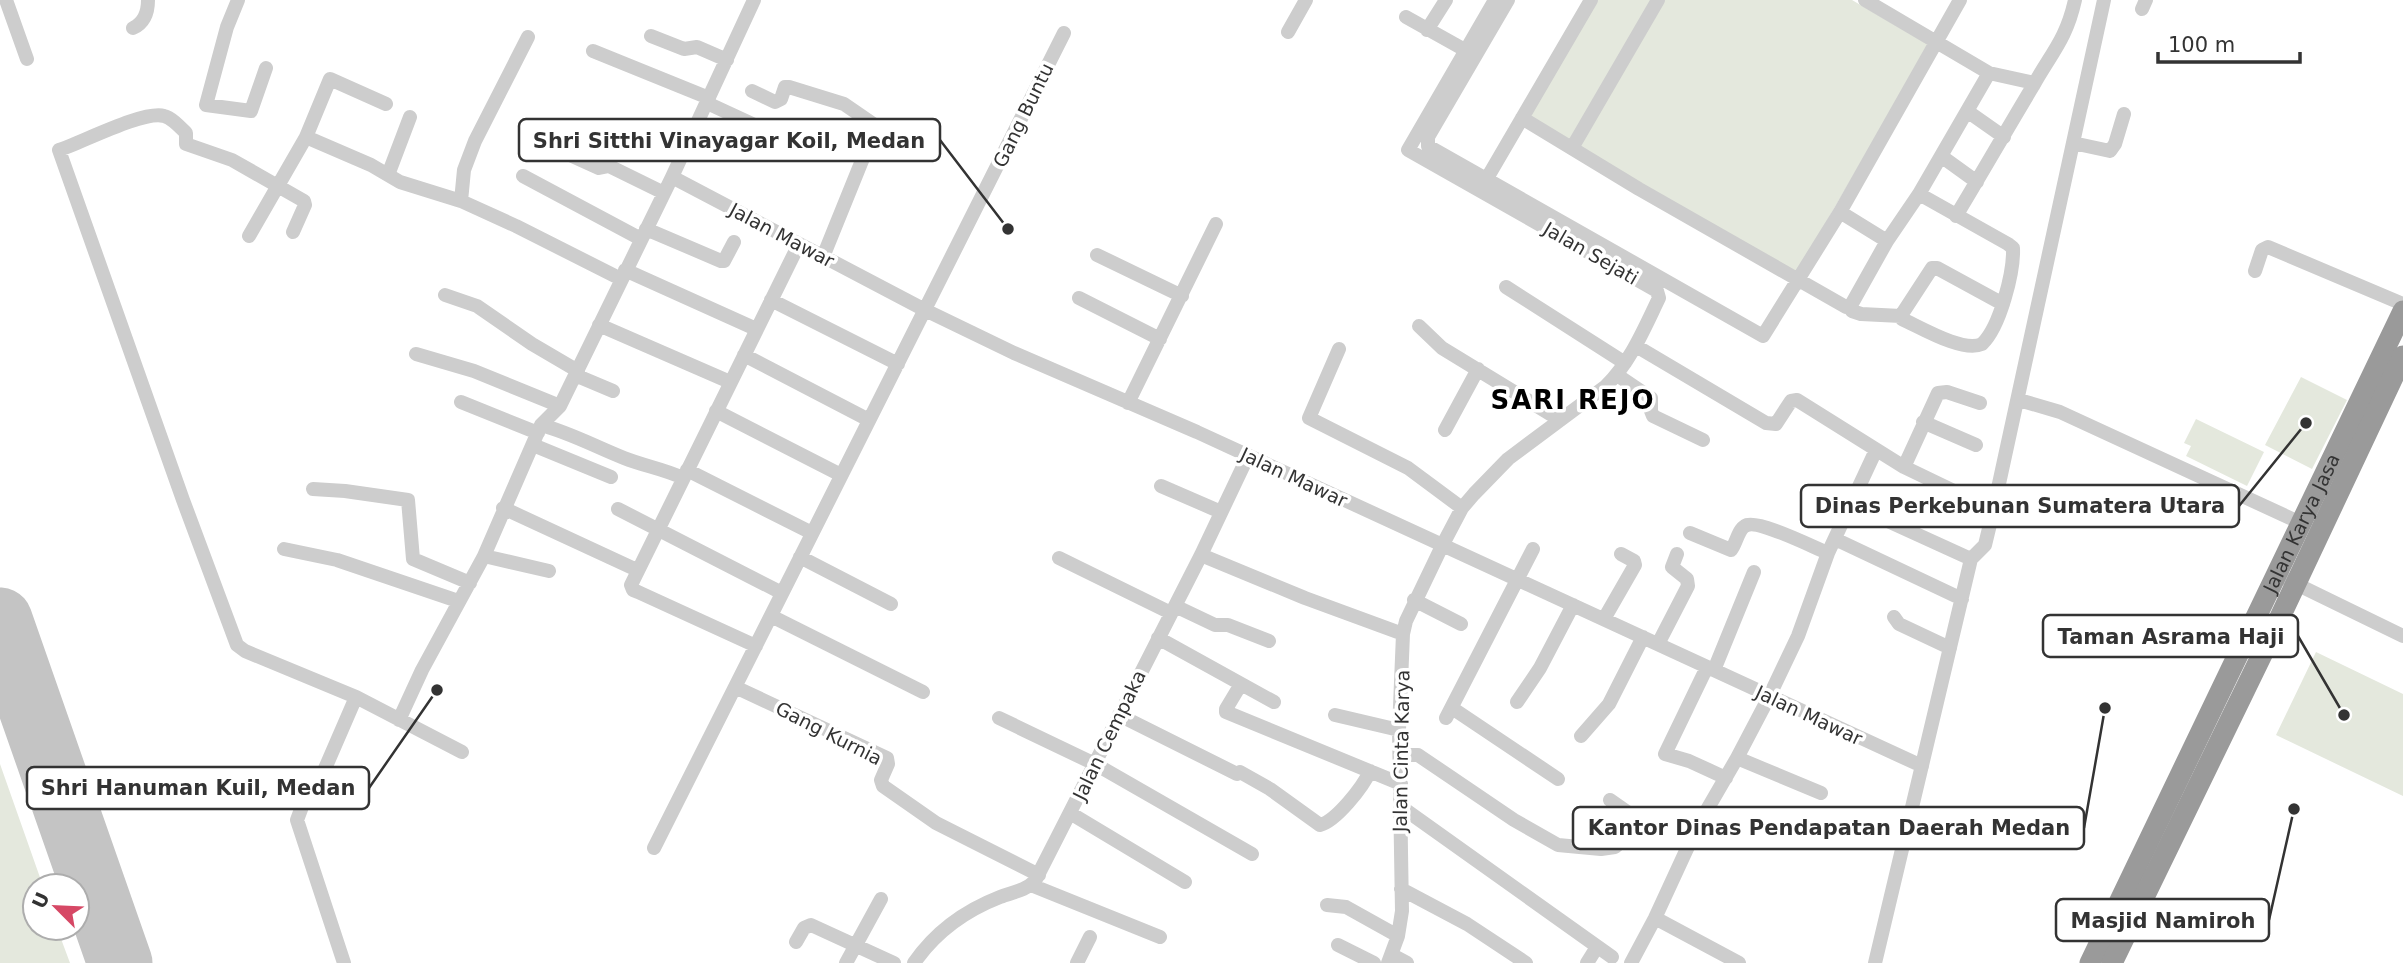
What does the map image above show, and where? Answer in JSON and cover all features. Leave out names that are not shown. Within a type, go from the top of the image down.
[{"type":"highway","name":"Jalan Karya Jasa","points":[[2112,963],[2132,899],[2276,574],[2403,311]]},
{"type":"highway","name":"Jalan Karya Jasa","points":[[2090,963],[2132,899],[2296,583],[2403,355]]},
{"type":"street","points":[[6,0],[27,59]]},
{"type":"street","points":[[133,28],[141,23],[145,16],[148,0]]},
{"type":"street","points":[[238,0],[226,27],[206,105],[251,111],[266,68]]},
{"type":"street","points":[[399,720],[458,601],[484,556],[537,434],[560,407],[672,177],[754,0]]},
{"type":"street","points":[[1288,32],[1306,0]]},
{"type":"street","points":[[1427,30],[1446,0]]},
{"type":"street","points":[[1406,17],[1465,50],[1495,0]]},
{"type":"street","points":[[1508,0],[1427,140],[1430,149],[1760,336],[1765,335],[1840,212],[1959,0]]},
{"type":"street","points":[[1486,180],[1591,0]]},
{"type":"street","points":[[1572,148],[1658,0]]},
{"type":"street","points":[[1866,0],[1989,73],[2034,83]]},
{"type":"street","points":[[1956,216],[2064,37],[2075,0]]},
{"type":"street","points":[[1875,963],[1971,559],[1986,543],[2104,0]]},
{"type":"street","name":"Gang Buntu","points":[[654,848],[1064,33]]},
{"type":"street","points":[[651,36],[684,49],[697,47],[727,60]]},
{"type":"street","points":[[461,201],[464,170],[475,141],[528,37]]},
{"type":"street","name":"Jalan Sejati","points":[[1441,546],[1462,508],[1508,459],[1606,386],[1621,369],[1636,346],[1659,298],[1657,291],[1408,150],[1465,50]]},
{"type":"street","points":[[593,51],[708,101],[764,129]]},
{"type":"street","points":[[1850,307],[1989,73]]},
{"type":"street","points":[[248,236],[306,137],[330,79],[386,104]]},
{"type":"street","points":[[752,90],[775,102],[781,99],[785,87],[789,87],[844,104],[876,126],[822,257]]},
{"type":"street","points":[[1968,111],[2004,137]]},
{"type":"street","points":[[2073,143],[2110,151],[2115,144],[2124,114]]},
{"type":"street","points":[[293,232],[304,202],[232,160],[186,144],[186,133],[169,118],[161,115],[134,120],[59,150],[234,639],[245,651],[355,697],[462,751]]},
{"type":"street","points":[[388,175],[410,117]]},
{"type":"street","points":[[1522,118],[1850,307],[1852,311],[1901,316],[1933,334],[1966,345],[1978,346],[1985,341],[1995,325],[2003,304],[2013,248],[1919,194]]},
{"type":"street","points":[[306,137],[349,154],[409,185],[461,201],[623,275],[756,329]]},
{"type":"street","points":[[557,149],[599,168],[608,166],[664,193]]},
{"type":"street","points":[[1941,156],[1977,182]]},
{"type":"street","points":[[523,176],[643,234],[721,261],[724,261],[734,242]]},
{"type":"street","name":"Jalan Mawar","points":[[672,177],[822,257],[1014,353],[1248,456],[1922,766]]},
{"type":"street","points":[[1840,212],[1887,242]]},
{"type":"street","points":[[1128,403],[1216,224]]},
{"type":"street","points":[[756,646],[632,587],[637,570],[799,244]]},
{"type":"street","points":[[2255,271],[2262,250],[2268,247],[2403,304]]},
{"type":"street","points":[[1097,255],[1182,296]]},
{"type":"street","points":[[1901,316],[1933,268],[2003,304]]},
{"type":"street","points":[[1506,287],[1621,369],[1651,398],[1653,416],[1703,440]]},
{"type":"street","points":[[445,295],[477,306],[576,373],[612,391]]},
{"type":"street","points":[[1079,298],[1160,339]]},
{"type":"street","points":[[771,300],[898,364]]},
{"type":"street","points":[[599,325],[730,382]]},
{"type":"street","points":[[1419,326],[1442,348],[1560,420]]},
{"type":"street","points":[[1636,346],[1766,423],[1776,424],[1791,401],[1797,400],[1904,467],[1958,493],[1995,503]]},
{"type":"street","points":[[1339,349],[1309,418],[1408,468],[1462,508]]},
{"type":"street","points":[[416,354],[474,371],[560,407]]},
{"type":"street","points":[[744,355],[869,419]]},
{"type":"street","points":[[1445,430],[1478,369]]},
{"type":"street","points":[[1904,467],[1923,422],[1940,392],[1980,403]]},
{"type":"street","points":[[2019,400],[2060,412],[2301,523]]},
{"type":"street","points":[[461,402],[537,434],[611,477]]},
{"type":"street","points":[[716,411],[841,475]]},
{"type":"street","points":[[1923,422],[1976,445]]},
{"type":"street","points":[[537,434],[583,438],[622,457],[685,474],[812,533]]},
{"type":"street","points":[[1630,963],[1655,918],[1697,827],[1769,697],[1798,636],[1828,553],[1876,450]]},
{"type":"street","name":"Jalan Cempaka","points":[[1035,880],[1201,555],[1248,456]]},
{"type":"street","points":[[1161,486],[1222,512]]},
{"type":"street","points":[[313,489],[408,500],[413,559],[470,583]]},
{"type":"street","points":[[503,509],[637,570]]},
{"type":"street","points":[[618,509],[782,593]]},
{"type":"street","points":[[1881,517],[1971,559]]},
{"type":"street","points":[[1690,533],[1731,550],[1743,528],[1749,525],[1769,528],[1828,553]]},
{"type":"street","points":[[1835,539],[1962,598]]},
{"type":"street","name":"Jalan Cinta Karya","points":[[1390,959],[1398,936],[1402,911],[1399,730],[1403,634],[1415,600],[1441,546]]},
{"type":"street","points":[[284,549],[337,560],[458,601]]},
{"type":"street","points":[[1533,549],[1449,713],[1558,779]]},
{"type":"street","points":[[1604,619],[1635,565],[1634,561],[1621,554]]},
{"type":"street","points":[[1658,644],[1688,586],[1687,579],[1672,567],[1677,554]]},
{"type":"street","points":[[1201,555],[1305,598],[1403,634]]},
{"type":"street","points":[[484,556],[549,571]]},
{"type":"street","points":[[800,557],[891,604]]},
{"type":"street","points":[[1059,558],[1173,610],[1215,625],[1228,625],[1269,641]]},
{"type":"street","points":[[1726,778],[1665,753],[1711,669],[1754,572]]},
{"type":"street","points":[[2276,574],[2403,636]]},
{"type":"street","points":[[1415,600],[1461,624]]},
{"type":"street","points":[[1517,702],[1540,668],[1573,605]]},
{"type":"street","points":[[771,616],[923,692]]},
{"type":"street","points":[[1894,617],[1899,624],[1950,648]]},
{"type":"street","points":[[1581,736],[1609,704],[1643,637]]},
{"type":"street","points":[[1158,638],[1274,702]]},
{"type":"street","points":[[1241,684],[1226,712],[1401,785]]},
{"type":"street","name":"Gang Kurnia","points":[[735,687],[887,758],[888,764],[881,780],[883,786],[926,817],[1035,880]]},
{"type":"street","points":[[344,963],[297,820],[303,804],[314,794],[355,697]]},
{"type":"street","points":[[1119,715],[1237,774],[1240,772],[1257,781],[1320,825],[1325,824],[1346,805],[1370,771]]},
{"type":"street","points":[[1335,715],[1399,730]]},
{"type":"street","points":[[999,718],[1095,764],[1252,854]]},
{"type":"street","points":[[1400,755],[1418,755],[1514,820],[1558,845],[1601,849],[1620,843],[1632,818],[1610,800]]},
{"type":"street","points":[[1737,758],[1821,793]]},
{"type":"street","points":[[1400,806],[1612,957]]},
{"type":"street","points":[[1070,813],[1185,882]]},
{"type":"street","points":[[914,963],[927,944],[957,918],[1035,880],[1160,937]]},
{"type":"street","points":[[1401,889],[1467,925],[1526,963]]},
{"type":"street","points":[[846,963],[881,899]]},
{"type":"street","points":[[1327,905],[1346,908],[1398,936]]},
{"type":"street","points":[[1655,918],[1739,963]]},
{"type":"street","points":[[796,942],[804,928],[811,925],[894,963]]},
{"type":"street","points":[[1077,963],[1090,937]]},
{"type":"street","points":[[1338,945],[1374,963]]},
{"type":"street","points":[[1587,963],[1597,947]]},
{"type":"street","points":[[1390,959],[1407,963]]},
{"type":"shaded area","points":[[1595,0],[1852,0],[1929,45],[1796,274],[1527,116]]},
{"type":"shaded area","points":[[2301,377],[2347,400],[2312,469],[2265,445]]},
{"type":"shaded area","points":[[2196,419],[2264,452],[2247,486],[2186,456],[2191,446],[2184,443]]},
{"type":"shaded area","points":[[2316,652],[2403,694],[2403,796],[2276,735]]},
{"type":"shaded area","points":[[0,764],[38,872],[21,872],[21,942],[62,942],[70,963],[0,963]]},
{"type":"runway","points":[[0,620],[120,963]]},
{"type":"place","name":"Shri Sitthi Vinayagar Koil, Medan","points":[[1008,229]]},
{"type":"place","name":"Dinas Perkebunan Sumatera Utara","points":[[2306,423]]},
{"type":"place","name":"Shri Hanuman Kuil, Medan","points":[[437,690]]},
{"type":"place","name":"Kantor Dinas Pendapatan Daerah Medan","points":[[2105,708]]},
{"type":"place","name":"Taman Asrama Haji","points":[[2344,715]]},
{"type":"place","name":"Masjid Namiroh","points":[[2294,809]]},
{"type":"district","name":"SARI REJO","points":[[1573,400]]}]
